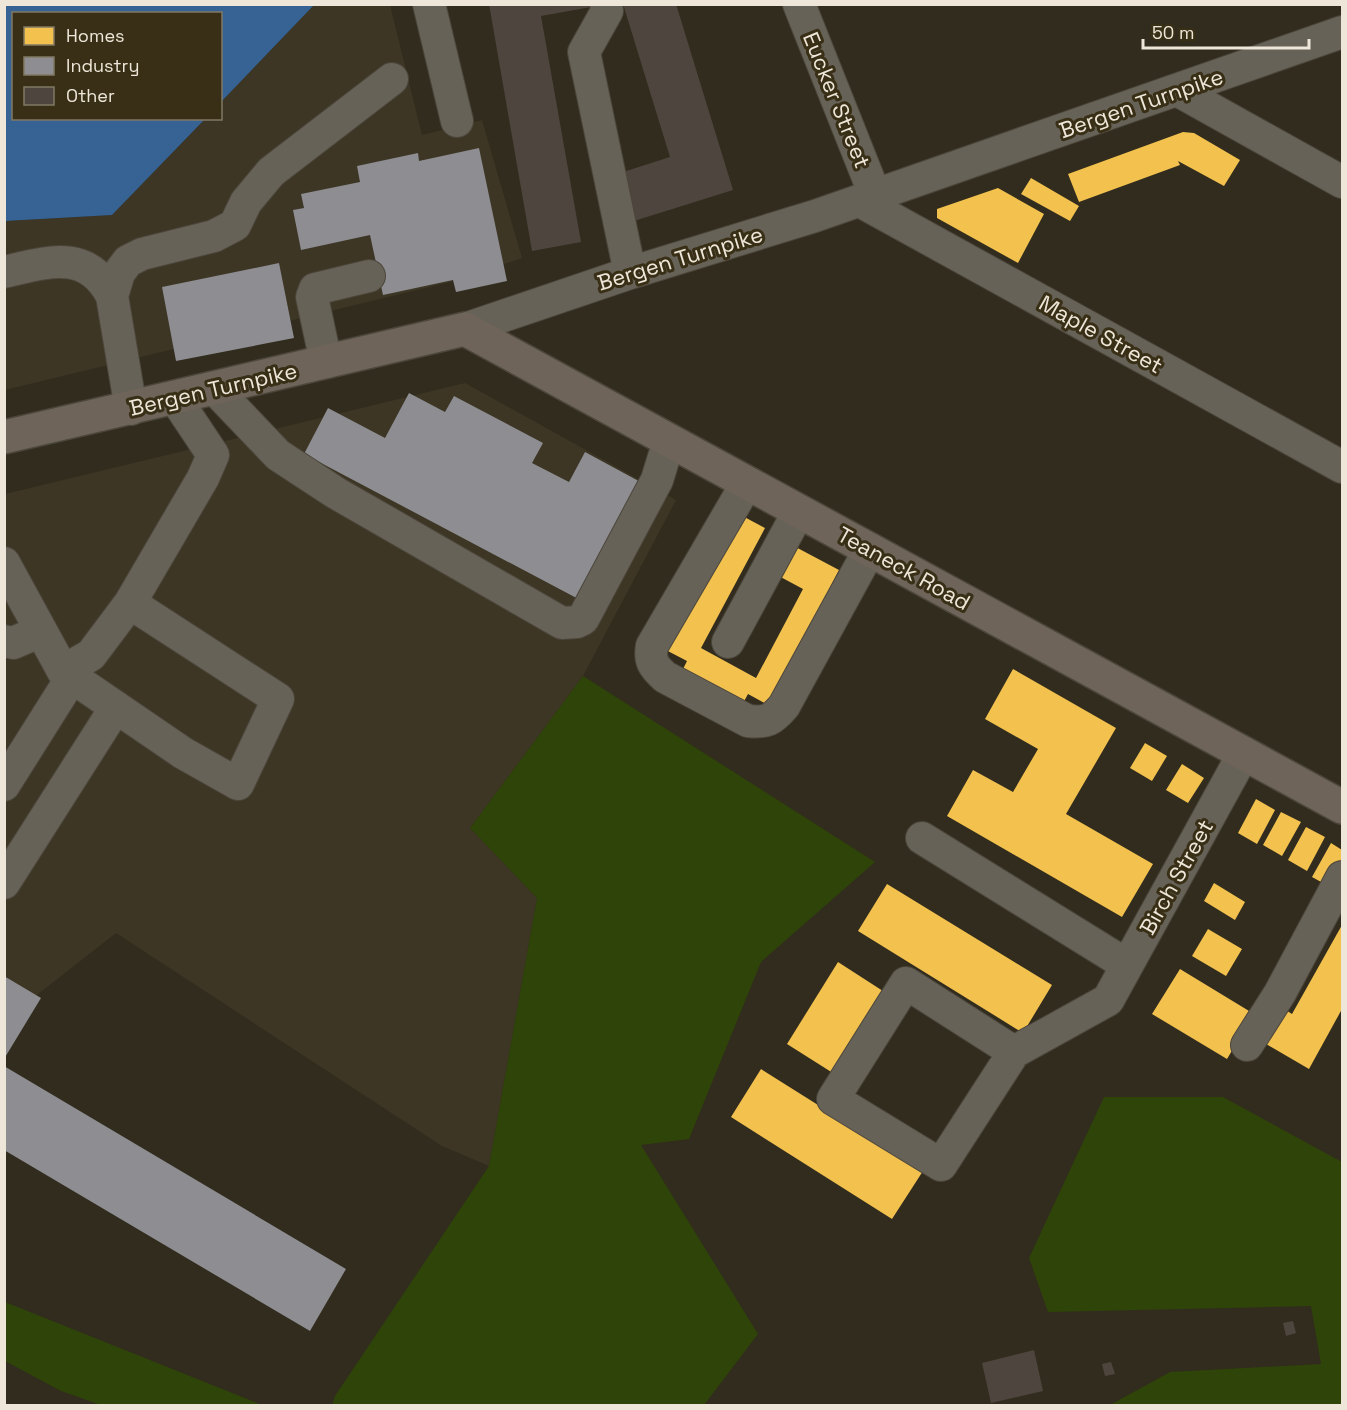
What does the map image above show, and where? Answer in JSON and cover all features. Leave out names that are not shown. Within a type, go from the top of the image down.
[{"type":"main road","name":"Bergen Turnpike","points":[[4,437],[465,329]]},
{"type":"main road","name":"Teaneck Road","points":[[465,329],[1342,807]]},
{"type":"street","points":[[429,4],[457,121]]},
{"type":"street","points":[[606,4],[607,12],[584,52],[630,273]]},
{"type":"street","name":"Eucker Street","points":[[799,4],[868,198]]},
{"type":"street","name":"Bergen Turnpike","points":[[465,329],[630,273],[868,198],[1342,32]]},
{"type":"street","points":[[112,296],[119,273],[128,261],[142,254],[214,236],[235,225],[246,202],[271,172],[392,79]]},
{"type":"street","points":[[1177,90],[1342,182]]},
{"type":"street","name":"Maple Street","points":[[868,198],[1342,467]]},
{"type":"street","points":[[4,272],[48,262],[69,262],[90,270],[104,280],[112,296],[131,409]]},
{"type":"street","points":[[326,362],[312,297],[315,290],[369,276]]},
{"type":"street","points":[[215,389],[278,454],[336,493],[562,623],[577,622],[583,619],[657,480],[664,457],[673,443]]},
{"type":"street","points":[[4,785],[67,674],[91,655],[130,603],[203,478],[213,455],[175,398]]},
{"type":"street","points":[[747,483],[652,646],[650,656],[654,668],[665,677],[748,721],[760,723],[774,718],[784,705],[870,549]]},
{"type":"street","points":[[728,642],[799,511]]},
{"type":"street","points":[[4,563],[67,674],[183,753],[238,784],[278,699],[130,603]]},
{"type":"street","points":[[4,641],[13,643],[41,631]]},
{"type":"street","points":[[4,883],[116,707]]},
{"type":"street","name":"Birch Street","points":[[1014,1052],[1108,1000],[1244,753]]},
{"type":"street","points":[[922,838],[1128,965]]},
{"type":"street","points":[[1246,1045],[1280,993],[1342,877]]},
{"type":"street","points":[[906,982],[1014,1052],[942,1165],[833,1099],[906,982]]},
{"type":"shaded area","points":[[314,5],[390,5],[422,135],[482,120],[522,258],[454,281],[5,390],[5,221],[112,215],[204,120],[222,120],[222,101]]},
{"type":"shaded area","points":[[465,383],[676,500],[583,676],[470,828],[537,898],[489,1166],[442,1146],[116,933],[5,1020],[5,494]]},
{"type":"green space","points":[[583,676],[875,862],[761,962],[689,1139],[641,1145],[758,1334],[704,1405],[332,1405],[335,1396],[489,1166],[537,898],[470,828]]},
{"type":"green space","points":[[1104,1097],[1223,1097],[1342,1162],[1342,1405],[1110,1405],[1170,1372],[1321,1364],[1311,1306],[1048,1312],[1029,1258]]},
{"type":"green space","points":[[4,1302],[262,1405],[101,1405],[61,1391],[5,1361]]},
{"type":"water","points":[[5,4],[314,4],[222,101],[222,12],[12,12],[12,120],[204,120],[112,215],[5,221]]},
{"type":"building: Homes","points":[[1183,132],[1194,133],[1240,160],[1224,186],[1178,161],[1180,165],[1079,202],[1068,174]]},
{"type":"building: Homes","points":[[1031,178],[1079,206],[1070,221],[1021,194]]},
{"type":"building: Homes","points":[[998,188],[1044,214],[1018,263],[937,218],[937,209]]},
{"type":"building: Homes","points":[[735,512],[765,528],[701,648],[756,678],[803,589],[775,574],[790,544],[839,570],[825,598],[834,603],[777,710],[748,694],[741,707],[680,675],[687,661],[662,648]]},
{"type":"building: Homes","points":[[1013,669],[1116,728],[1066,814],[1153,864],[1122,917],[947,816],[973,770],[1013,792],[1038,749],[985,719]]},
{"type":"building: Homes","points":[[1145,743],[1167,756],[1152,781],[1130,768]]},
{"type":"building: Homes","points":[[1182,764],[1204,778],[1188,803],[1166,790]]},
{"type":"building: Homes","points":[[1256,799],[1275,810],[1257,844],[1238,833]]},
{"type":"building: Homes","points":[[1281,812],[1301,822],[1282,856],[1263,845]]},
{"type":"building: Homes","points":[[1306,827],[1325,837],[1307,871],[1288,860]]},
{"type":"building: Homes","points":[[1331,843],[1342,850],[1342,869],[1332,888],[1312,877]]},
{"type":"building: Homes","points":[[1214,883],[1245,902],[1235,920],[1204,901]]},
{"type":"building: Homes","points":[[887,884],[1052,985],[1023,1033],[858,931]]},
{"type":"building: Homes","points":[[1342,925],[1342,1009],[1309,1069],[1261,1041],[1281,1007],[1292,1014]]},
{"type":"building: Homes","points":[[1208,929],[1242,949],[1226,976],[1192,956]]},
{"type":"building: Homes","points":[[838,962],[886,993],[836,1075],[787,1044]]},
{"type":"building: Homes","points":[[1180,969],[1254,1014],[1227,1059],[1152,1014]]},
{"type":"building: Homes","points":[[761,1069],[923,1171],[892,1219],[731,1117]]},
{"type":"building: Industry","points":[[479,148],[507,281],[456,292],[453,280],[383,295],[370,235],[301,250],[293,210],[304,208],[301,194],[360,182],[357,166],[418,153],[419,161]]},
{"type":"building: Industry","points":[[279,263],[294,338],[176,361],[162,287]]},
{"type":"building: Industry","points":[[409,393],[445,412],[454,396],[543,443],[532,463],[569,482],[585,452],[646,485],[584,602],[304,454],[328,408],[385,438]]},
{"type":"building: Industry","points":[[4,976],[41,998],[4,1059]]},
{"type":"building: Industry","points":[[4,1066],[346,1269],[310,1331],[4,1150]]},
{"type":"building: Other","points":[[489,4],[591,4],[591,7],[541,16],[581,242],[532,251]]},
{"type":"building: Other","points":[[623,4],[676,4],[733,190],[634,221],[620,173],[670,157]]},
{"type":"building: Other","points":[[1293,1321],[1296,1333],[1286,1336],[1283,1323]]},
{"type":"building: Other","points":[[1034,1350],[1043,1391],[991,1403],[982,1363]]},
{"type":"building: Other","points":[[1111,1362],[1115,1374],[1105,1376],[1102,1364]]}]
